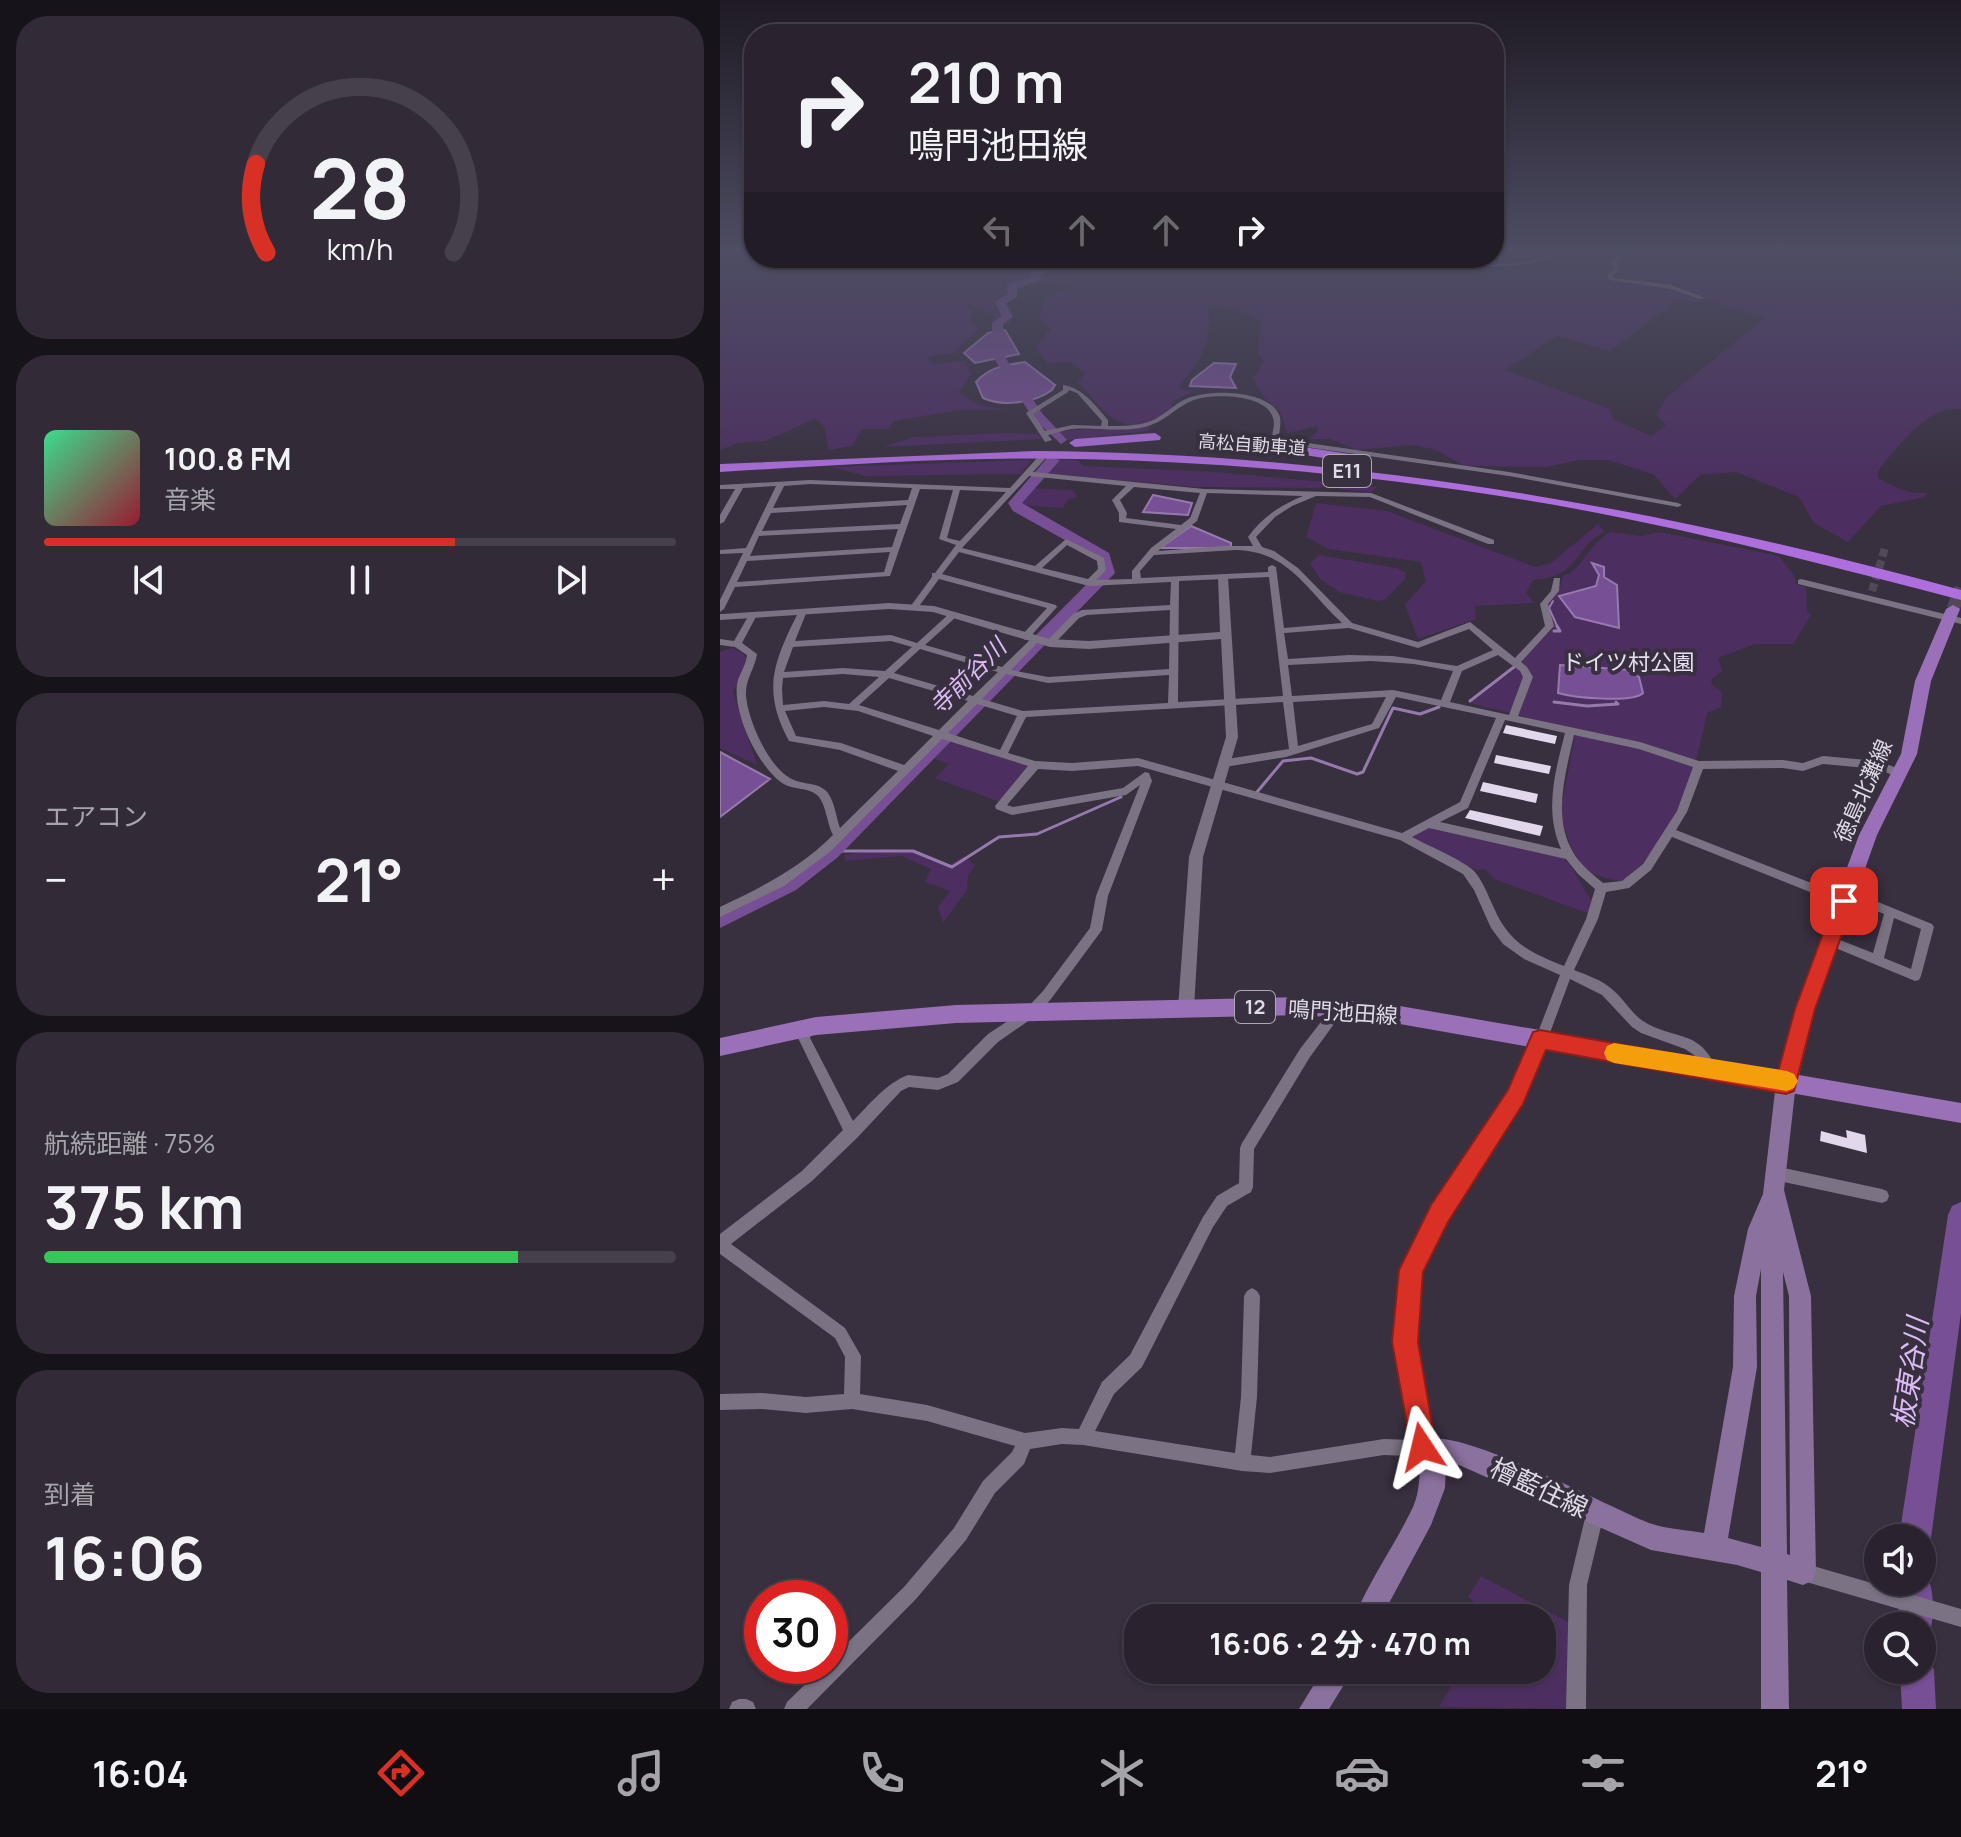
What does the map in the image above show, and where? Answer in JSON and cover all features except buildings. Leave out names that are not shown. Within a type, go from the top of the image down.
[{"type":"highway","points":[[855,453],[1155,437]]},
{"type":"highway","points":[[1264,445],[1476,477],[1519,487]]},
{"type":"highway","name":"高松自動車道","points":[[720,462],[855,453],[1032,449],[1203,453],[1375,468],[1519,487],[1734,529],[1961,588]]},
{"type":"highway","name":"高松自動車道","points":[[720,468],[980,456],[1176,458],[1306,467],[1517,494],[1730,535],[1887,574],[1956,611]]},
{"type":"highway","points":[[1176,458],[1296,471],[1408,489]]},
{"type":"highway","points":[[1564,514],[1652,525],[1887,574]]},
{"type":"main road","name":"徳島北灘線","points":[[1786,1083],[1805,1009],[1868,835],[1909,754],[1923,681],[1956,611]]},
{"type":"main road","name":"鳴門池田線","points":[[720,1047],[808,1027],[887,1017],[1186,1008],[1338,1009],[1394,1014],[1961,1113]]},
{"type":"main road","points":[[1775,1709],[1772,1287],[1775,1181],[1786,1083]]},
{"type":"main road","points":[[1714,1548],[1745,1367],[1745,1296],[1759,1229],[1775,1181]]},
{"type":"main road","points":[[1775,1181],[1800,1296],[1812,1575]]},
{"type":"main road","points":[[1374,1604],[1433,1488],[1428,1448]]},
{"type":"main road","name":"檜藍住線","points":[[1428,1448],[1459,1453],[1496,1467],[1651,1537],[1714,1548],[1812,1575]]},
{"type":"main road","points":[[1313,1709],[1330,1684]]},
{"type":"street","points":[[1104,428],[1104,418],[1079,392],[1065,386],[1066,391],[1061,396],[1029,413],[1049,434],[1072,427],[1104,428],[1157,421],[1188,401],[1205,396],[1252,398],[1266,404],[1274,412],[1278,422],[1276,436],[1281,440],[1509,474],[1678,505]]},
{"type":"street","points":[[1281,440],[1336,443],[1345,446],[1345,449]]},
{"type":"street","points":[[914,607],[935,575],[1013,490],[1033,475],[1041,459]]},
{"type":"street","points":[[1033,475],[1204,491],[1327,489],[1380,496],[1491,542]]},
{"type":"street","points":[[1133,483],[1116,500],[1123,513],[1122,520],[1183,528]]},
{"type":"street","points":[[720,487],[781,484],[1013,490]]},
{"type":"street","points":[[781,484],[746,554],[721,614],[914,607],[953,615],[1039,641],[1089,645],[1227,635]]},
{"type":"street","points":[[720,522],[740,486]]},
{"type":"street","points":[[732,585],[887,574],[917,486]]},
{"type":"street","points":[[957,488],[943,539],[1035,570],[1096,583],[1272,574]]},
{"type":"street","points":[[1259,549],[1252,537],[1263,522],[1298,500],[1327,489]]},
{"type":"street","points":[[1137,582],[1136,571],[1194,519],[1204,491]]},
{"type":"street","points":[[768,511],[911,502]]},
{"type":"street","points":[[757,534],[904,526]]},
{"type":"street","points":[[1035,570],[1066,541],[1101,560],[1102,570],[1096,583]]},
{"type":"street","points":[[720,552],[746,554],[896,549]]},
{"type":"street","points":[[1153,553],[1259,549],[1320,593],[1349,625]]},
{"type":"street","points":[[1271,555],[1294,751]]},
{"type":"street","points":[[935,575],[1053,607],[1039,641]]},
{"type":"street","points":[[1186,1008],[1196,857],[1232,737],[1223,577]]},
{"type":"street","points":[[1173,706],[1175,580]]},
{"type":"street","points":[[1516,662],[1550,626],[1544,604],[1555,591],[1557,580]]},
{"type":"street","points":[[1801,582],[1956,611]]},
{"type":"street","points":[[720,912],[780,883],[839,835],[905,769],[945,736],[1039,641],[1076,616],[1085,612],[1175,607]]},
{"type":"street","points":[[803,611],[778,675],[774,696],[793,739],[841,747],[905,769]]},
{"type":"street","points":[[737,644],[753,615]]},
{"type":"street","points":[[852,706],[953,615]]},
{"type":"street","points":[[1279,631],[1349,625],[1418,645],[1470,625],[1516,662],[1528,677],[1464,805],[1403,837]]},
{"type":"street","points":[[790,644],[873,638],[920,645],[1009,672],[1066,680],[1174,672]]},
{"type":"street","points":[[720,642],[737,644],[752,654],[752,662],[742,679],[742,699],[760,755],[789,783],[815,788],[824,795],[839,835]]},
{"type":"street","points":[[1415,660],[1418,645]]},
{"type":"street","points":[[1283,662],[1373,656],[1458,669],[1499,651]]},
{"type":"street","points":[[1445,703],[1458,669]]},
{"type":"street","points":[[778,675],[843,671],[887,674],[1023,714],[1393,693],[1640,746],[1699,765],[1783,764],[1803,767],[1812,762],[1835,760],[1878,765],[1901,774]]},
{"type":"street","points":[[1225,763],[1294,751],[1376,726],[1393,693]]},
{"type":"street","points":[[778,709],[852,706],[1035,765],[1072,767],[1138,762],[1403,837],[1467,871],[1474,878],[1490,916],[1515,948],[1601,989],[1636,1023],[1696,1047],[1707,1058],[1710,1071]]},
{"type":"street","points":[[1002,755],[1023,714]]},
{"type":"street","points":[[1570,732],[1554,813],[1569,855],[1582,875],[1601,888],[1625,885],[1639,874],[1671,832],[1688,800],[1699,765]]},
{"type":"street","points":[[1035,765],[1000,806],[1012,811],[1126,791],[1144,778],[1153,766]]},
{"type":"street","points":[[852,1401],[853,1356],[840,1333],[720,1244],[807,1176],[896,1087],[908,1081],[938,1084],[953,1078],[993,1038],[1030,1013],[1096,930],[1102,896],[1119,860],[1147,781],[1144,778]]},
{"type":"street","points":[[1427,823],[1569,855]]},
{"type":"street","points":[[1671,832],[1928,927],[1915,976],[1830,941]]},
{"type":"street","points":[[720,1402],[762,1401],[806,1405],[852,1401],[927,1413],[1025,1441],[1062,1436],[1083,1437],[1270,1465],[1384,1447],[1428,1448],[1405,1342],[1411,1270],[1440,1213],[1516,1097],[1592,919],[1601,888]]},
{"type":"street","points":[[1877,960],[1890,912]]},
{"type":"street","points":[[1083,1437],[1108,1388],[1136,1361],[1208,1222],[1222,1201],[1246,1187],[1247,1148],[1305,1053],[1338,1009]]},
{"type":"street","points":[[808,1027],[804,1038],[852,1133]]},
{"type":"street","points":[[1775,1181],[1882,1196]]},
{"type":"street","points":[[1242,1463],[1249,1397],[1252,1296]]},
{"type":"street","points":[[794,1709],[920,1581],[960,1534],[976,1504],[1018,1458],[1025,1441]]},
{"type":"street","points":[[1576,1709],[1578,1585],[1595,1514]]},
{"type":"street","points":[[1812,1575],[1961,1618]]},
{"type":"street","points":[[739,1709],[746,1709]]},
{"type":"green space","points":[[720,331],[976,331],[954,353],[927,357],[933,364],[965,361],[971,374],[959,392],[978,405],[1009,410],[959,410],[894,421],[888,429],[862,429],[852,446],[828,450],[825,427],[815,419],[765,441],[738,443],[720,450],[720,433],[724,432],[720,431]]},
{"type":"green space","points":[[1049,331],[1208,331],[1201,356],[1181,383],[1180,389],[1194,391],[1173,401],[1171,409],[1141,424],[1129,425],[1108,415],[1078,382],[1086,373],[1070,362],[1047,363],[1035,347]]},
{"type":"green space","points":[[1260,331],[1637,331],[1610,351],[1557,336],[1505,370],[1610,409],[1614,420],[1652,436],[1666,425],[1656,415],[1668,396],[1749,331],[1961,331],[1961,409],[1936,414],[1925,421],[1903,440],[1878,471],[1878,478],[1901,489],[1927,493],[1925,497],[1881,506],[1848,542],[1814,523],[1799,497],[1736,472],[1700,475],[1675,499],[1653,474],[1608,460],[1579,460],[1546,467],[1465,466],[1434,449],[1410,445],[1357,450],[1331,439],[1308,439],[1317,432],[1318,426],[1287,433],[1280,411],[1265,399],[1253,379],[1264,361],[1258,353]]},
{"type":"green space","points":[[1150,426],[1148,431],[1067,440],[1059,431]]},
{"type":"green space","points":[[1037,434],[1042,439],[882,447],[914,437]]},
{"type":"green space","points":[[1031,460],[1021,474],[866,476],[831,467]]},
{"type":"green space","points":[[1055,460],[1076,460],[1084,466],[1215,472],[1377,487],[1371,492],[1343,490],[1327,484],[1319,488],[1196,487],[1045,474]]},
{"type":"green space","points":[[1029,488],[1072,490],[1078,497],[1067,500],[1063,508],[1020,505],[1018,500]]},
{"type":"green space","points":[[1316,503],[1387,511],[1535,567],[1551,563],[1598,524],[1605,532],[1587,545],[1561,573],[1533,580],[1526,593],[1534,603],[1475,606],[1476,619],[1418,639],[1405,605],[1426,581],[1421,562],[1329,549],[1306,537]]},
{"type":"green space","name":"ドイツ村公園","points":[[1611,532],[1641,536],[1660,532],[1779,556],[1793,574],[1797,585],[1806,587],[1807,611],[1811,615],[1793,644],[1755,644],[1718,658],[1722,671],[1712,679],[1711,684],[1722,692],[1721,707],[1707,713],[1696,761],[1669,826],[1641,865],[1623,882],[1587,873],[1571,847],[1560,815],[1576,730],[1470,703],[1510,673],[1553,628],[1547,605],[1559,591],[1563,576],[1576,568],[1597,542]]},
{"type":"green space","points":[[1319,555],[1397,568],[1406,573],[1405,579],[1386,599],[1378,601],[1339,592],[1320,579],[1310,563]]},
{"type":"green space","points":[[732,648],[743,653],[748,661],[733,692],[757,765],[720,748],[720,652]]},
{"type":"green space","points":[[949,740],[1030,767],[1000,802],[935,778],[949,764],[932,758]]},
{"type":"green space","points":[[1426,826],[1560,855],[1570,865],[1592,902],[1590,914],[1494,879],[1485,869],[1477,870],[1412,839],[1413,831]]},
{"type":"green space","points":[[883,849],[912,850],[947,866],[964,856],[975,865],[968,876],[967,890],[943,923],[938,907],[950,891],[925,882],[931,869],[902,856],[845,861],[845,855]]},
{"type":"green space","points":[[1481,1576],[1534,1604],[1476,1604],[1468,1597]]},
{"type":"green space","points":[[1556,1616],[1574,1625],[1567,1709],[1439,1707],[1453,1684],[1556,1684]]},
{"type":"shaded area","points":[[1005,331],[1019,354],[975,363],[964,353],[988,333]]},
{"type":"shaded area","points":[[1025,362],[1055,385],[1052,390],[1037,398],[1018,402],[983,398],[976,382],[981,377],[998,368]]},
{"type":"shaded area","points":[[1214,363],[1236,364],[1230,377],[1236,388],[1190,386],[1192,380]]},
{"type":"shaded area","points":[[1153,495],[1192,503],[1188,515],[1143,512]]},
{"type":"shaded area","points":[[1191,526],[1231,543],[1231,548],[1160,548]]},
{"type":"shaded area","points":[[1592,563],[1604,567],[1604,577],[1617,585],[1619,628],[1575,617],[1559,596],[1596,586],[1599,575]]},
{"type":"shaded area","points":[[1560,665],[1630,670],[1639,677],[1643,693],[1616,699],[1558,693]]},
{"type":"shaded area","points":[[720,752],[770,779],[720,817]]},
{"type":"waterway","name":"寺前谷川","points":[[997,331],[999,357],[1037,415],[1061,440]]},
{"type":"waterway","name":"寺前谷川","points":[[720,919],[789,884],[831,852],[1107,573],[1104,556],[1018,508],[1015,503],[1053,460]]},
{"type":"waterway","points":[[1553,601],[1549,608],[1557,627]]},
{"type":"waterway","points":[[1554,631],[1560,631],[1557,627]]},
{"type":"waterway","points":[[1470,701],[1514,667]]},
{"type":"waterway","points":[[1554,702],[1587,706],[1618,704],[1616,702]]},
{"type":"waterway","points":[[1257,792],[1283,761],[1311,758],[1357,774],[1363,772],[1393,708],[1420,714],[1439,707]]},
{"type":"waterway","points":[[832,851],[913,851],[952,867],[999,837],[1037,834],[1121,797]]},
{"type":"waterway","name":"板東谷川","points":[[1917,1524],[1961,1215]]},
{"type":"waterway","name":"板東谷川","points":[[1915,1596],[1915,1612]]},
{"type":"waterway","name":"板東谷川","points":[[1918,1684],[1919,1709]]},
{"type":"tunnel","points":[[1331,485],[1345,449]]},
{"type":"tunnel","points":[[1872,591],[1885,548]]},
{"type":"tunnel","points":[[1953,609],[1961,588]]},
{"type":"slow traffic","points":[[1614,1053],[1710,1071],[1787,1081]]},
{"type":"route","points":[[1422,1447],[1405,1342],[1411,1270],[1440,1213],[1516,1097],[1540,1039],[1786,1083],[1805,1009],[1844,901]]}]
